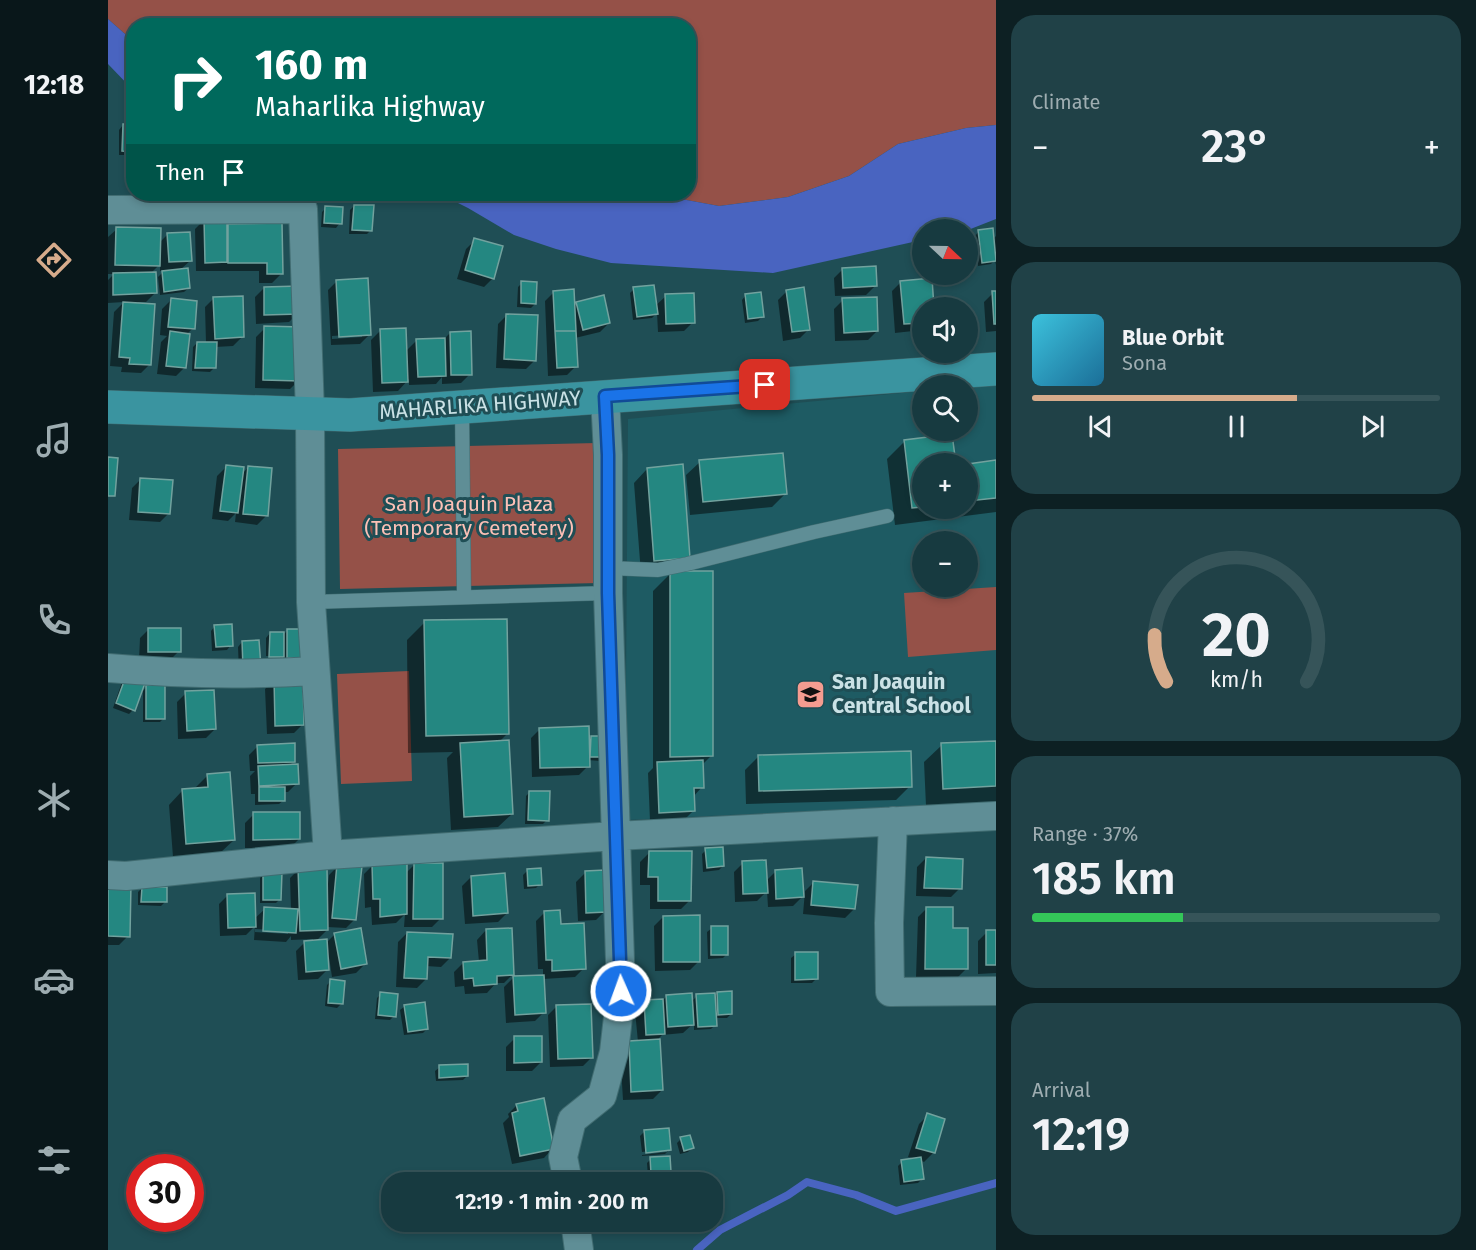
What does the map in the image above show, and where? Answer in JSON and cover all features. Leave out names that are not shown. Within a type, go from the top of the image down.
[{"type":"highway","name":"MAHARLIKA HIGHWAY","points":[[108,407],[350,415],[996,369]]},
{"type":"street","points":[[108,210],[303,209],[310,412],[311,602],[328,855]]},
{"type":"street","points":[[566,1172],[563,1157],[573,1120],[602,1096],[614,1052],[621,991],[608,580],[608,455],[605,396]]},
{"type":"street","points":[[108,668],[167,673],[242,674],[315,671]]},
{"type":"street","points":[[108,875],[126,876],[328,855],[616,836],[996,816]]},
{"type":"street","points":[[893,821],[889,923],[890,992],[996,991]]},
{"type":"street","points":[[577,1232],[579,1250]]},
{"type":"lane","points":[[462,407],[464,597]]},
{"type":"lane","points":[[311,602],[464,597],[608,580],[887,516]]},
{"type":"shaded area","name":"San Joaquin Central School","points":[[996,385],[996,802],[625,820],[628,419],[912,392],[912,441],[978,441],[978,386]]},
{"type":"green space","points":[[108,0],[996,0],[996,125],[966,128],[898,144],[849,176],[788,197],[719,206],[692,201],[696,201],[696,18],[126,18],[126,35],[108,19]]},
{"type":"green space","name":"San Joaquin Plaza (Temporary Cemetery)","points":[[597,443],[600,583],[340,589],[338,449]]},
{"type":"green space","points":[[996,587],[996,650],[908,657],[904,593],[912,592],[912,597],[978,597],[978,588]]},
{"type":"green space","points":[[409,671],[412,781],[341,784],[337,674]]},
{"type":"water","points":[[108,19],[126,35],[126,83],[108,64]]},
{"type":"water","points":[[996,125],[996,219],[978,226],[978,219],[912,219],[912,242],[773,273],[611,263],[556,249],[514,235],[454,201],[692,201],[719,206],[788,197],[849,176],[898,144],[966,128]]},
{"type":"building","points":[[123,124],[126,124],[126,151],[122,151]]},
{"type":"building","points":[[354,205],[374,205],[372,231],[352,230]]},
{"type":"building","points":[[325,206],[343,207],[342,224],[324,223]]},
{"type":"building","points":[[204,218],[227,218],[227,262],[205,263]]},
{"type":"building","points":[[282,223],[283,274],[267,274],[267,263],[228,263],[228,224]]},
{"type":"building","points":[[116,227],[161,228],[160,266],[115,265]]},
{"type":"building","points":[[993,228],[996,261],[982,263],[978,230]]},
{"type":"building","points":[[190,232],[192,261],[169,262],[167,233]]},
{"type":"building","points":[[474,238],[503,246],[494,279],[465,270]]},
{"type":"building","points":[[876,266],[877,286],[843,288],[842,268]]},
{"type":"building","points":[[188,268],[190,288],[164,292],[162,271]]},
{"type":"building","points":[[156,272],[157,293],[113,295],[113,273]]},
{"type":"building","points":[[368,278],[371,335],[339,337],[336,280]]},
{"type":"building","points":[[912,280],[912,285],[932,285],[933,297],[912,297],[912,324],[904,324],[900,281]]},
{"type":"building","points":[[521,281],[537,282],[536,304],[521,303]]},
{"type":"building","points":[[654,285],[658,314],[637,317],[633,287]]},
{"type":"building","points":[[299,286],[300,314],[264,315],[264,287]]},
{"type":"building","points":[[804,287],[810,330],[792,332],[786,290]]},
{"type":"building","points":[[574,289],[576,331],[555,331],[553,291]]},
{"type":"building","points":[[992,291],[996,291],[996,324],[994,324]]},
{"type":"building","points":[[761,292],[764,317],[748,319],[745,294]]},
{"type":"building","points":[[694,293],[695,323],[666,324],[665,294]]},
{"type":"building","points":[[604,295],[610,323],[583,330],[576,302]]},
{"type":"building","points":[[243,296],[244,337],[215,339],[213,297]]},
{"type":"building","points":[[877,297],[878,331],[844,333],[842,298]]},
{"type":"building","points":[[171,298],[197,301],[195,329],[168,327]]},
{"type":"building","points":[[123,302],[155,304],[151,365],[129,364],[130,358],[119,357]]},
{"type":"building","points":[[506,314],[538,315],[536,361],[504,359]]},
{"type":"building","points":[[264,326],[302,327],[300,381],[263,380]]},
{"type":"building","points":[[406,328],[408,382],[382,383],[380,329]]},
{"type":"building","points":[[170,331],[190,334],[186,368],[166,366]]},
{"type":"building","points":[[471,331],[472,375],[451,375],[450,332]]},
{"type":"building","points":[[555,331],[576,331],[578,367],[557,368]]},
{"type":"building","points":[[445,338],[446,376],[418,377],[416,339]]},
{"type":"building","points":[[197,342],[217,342],[216,368],[195,368]]},
{"type":"building","points":[[904,440],[953,441],[955,453],[912,453],[912,508]]},
{"type":"building","points":[[783,453],[787,494],[703,502],[699,460]]},
{"type":"building","points":[[108,457],[118,458],[115,496],[108,496]]},
{"type":"building","points":[[996,460],[996,498],[978,500],[978,463]]},
{"type":"building","points":[[683,464],[690,558],[654,561],[647,468]]},
{"type":"building","points":[[226,465],[244,467],[238,513],[220,511]]},
{"type":"building","points":[[248,466],[272,468],[268,516],[243,514]]},
{"type":"building","points":[[140,478],[173,480],[170,514],[138,512]]},
{"type":"building","points":[[670,571],[713,571],[713,756],[670,757]]},
{"type":"building","points":[[507,619],[509,734],[426,736],[424,620]]},
{"type":"building","points":[[232,624],[233,646],[216,647],[214,625]]},
{"type":"building","points":[[148,628],[181,628],[181,652],[148,652]]},
{"type":"building","points":[[287,629],[302,629],[302,658],[287,658]]},
{"type":"building","points":[[270,632],[284,632],[284,657],[269,657]]},
{"type":"building","points":[[259,640],[261,667],[243,668],[242,641]]},
{"type":"building","points":[[126,676],[145,683],[135,711],[116,703]]},
{"type":"building","points":[[303,677],[304,725],[275,726],[274,678]]},
{"type":"building","points":[[165,684],[165,719],[146,719],[146,685]]},
{"type":"building","points":[[214,690],[216,729],[187,731],[185,691]]},
{"type":"building","points":[[589,726],[590,767],[540,768],[539,728]]},
{"type":"building","points":[[591,736],[606,736],[606,757],[590,757]]},
{"type":"building","points":[[509,740],[513,814],[464,817],[460,743]]},
{"type":"building","points":[[996,741],[996,786],[943,789],[941,743]]},
{"type":"building","points":[[295,743],[295,762],[258,763],[257,745]]},
{"type":"building","points":[[911,751],[912,787],[759,791],[758,755]]},
{"type":"building","points":[[703,760],[704,788],[694,788],[695,811],[659,813],[657,762]]},
{"type":"building","points":[[298,764],[299,784],[259,786],[258,766]]},
{"type":"building","points":[[230,772],[235,840],[186,844],[182,789],[208,787],[207,774]]},
{"type":"building","points":[[259,787],[285,787],[285,801],[259,801]]},
{"type":"building","points":[[529,791],[550,791],[549,821],[528,820]]},
{"type":"building","points":[[253,812],[300,812],[300,839],[253,840]]},
{"type":"building","points":[[723,847],[724,866],[707,868],[705,848]]},
{"type":"building","points":[[649,851],[692,851],[691,901],[658,901],[658,877],[648,877]]},
{"type":"building","points":[[926,857],[963,859],[962,889],[924,888]]},
{"type":"building","points":[[766,860],[768,893],[743,894],[742,861]]},
{"type":"building","points":[[407,861],[407,914],[380,917],[380,899],[373,899],[372,864]]},
{"type":"building","points":[[414,863],[443,863],[443,919],[413,919]]},
{"type":"building","points":[[337,864],[362,866],[356,920],[332,918]]},
{"type":"building","points":[[298,867],[327,867],[328,930],[300,931]]},
{"type":"building","points":[[541,868],[542,885],[528,886],[527,869]]},
{"type":"building","points":[[802,868],[804,897],[776,899],[775,870]]},
{"type":"building","points":[[605,870],[607,912],[586,913],[585,871]]},
{"type":"building","points":[[263,872],[282,872],[281,900],[263,900]]},
{"type":"building","points":[[505,873],[508,913],[473,916],[471,876]]},
{"type":"building","points":[[813,881],[858,885],[855,909],[811,905]]},
{"type":"building","points":[[108,882],[131,883],[130,937],[108,936]]},
{"type":"building","points":[[142,887],[167,887],[167,902],[141,902]]},
{"type":"building","points":[[255,893],[256,927],[228,928],[227,894]]},
{"type":"building","points":[[264,907],[298,909],[296,933],[263,931]]},
{"type":"building","points":[[926,907],[953,907],[953,928],[968,928],[968,969],[925,969]]},
{"type":"building","points":[[560,910],[561,924],[584,923],[586,969],[552,971],[552,960],[546,960],[544,911]]},
{"type":"building","points":[[700,915],[700,962],[663,962],[663,916]]},
{"type":"building","points":[[711,926],[728,926],[728,955],[711,955]]},
{"type":"building","points":[[361,928],[367,964],[341,969],[334,933]]},
{"type":"building","points":[[512,928],[514,975],[497,976],[497,984],[474,986],[473,978],[464,979],[463,962],[487,960],[486,929]]},
{"type":"building","points":[[986,930],[996,930],[996,965],[986,965]]},
{"type":"building","points":[[407,932],[453,934],[451,958],[428,957],[427,979],[404,978]]},
{"type":"building","points":[[327,939],[329,970],[306,972],[304,941]]},
{"type":"building","points":[[795,952],[818,952],[818,979],[795,980]]},
{"type":"building","points":[[544,975],[546,1013],[515,1015],[513,976]]},
{"type":"building","points":[[330,979],[345,981],[343,1004],[328,1003]]},
{"type":"building","points":[[732,991],[732,1014],[718,1015],[717,992]]},
{"type":"building","points":[[380,992],[398,994],[396,1017],[378,1015]]},
{"type":"building","points":[[692,993],[694,1025],[668,1027],[666,995]]},
{"type":"building","points":[[715,993],[717,1026],[698,1027],[696,994]]},
{"type":"building","points":[[663,999],[665,1034],[646,1035],[644,1000]]},
{"type":"building","points":[[425,1002],[428,1029],[408,1032],[404,1005]]},
{"type":"building","points":[[591,1004],[593,1058],[558,1059],[556,1005]]},
{"type":"building","points":[[514,1036],[542,1036],[542,1062],[514,1063]]},
{"type":"building","points":[[660,1039],[663,1090],[631,1092],[629,1041]]},
{"type":"building","points":[[468,1064],[468,1076],[439,1078],[439,1065]]},
{"type":"building","points":[[544,1098],[554,1149],[520,1156],[512,1113],[518,1111],[516,1104]]},
{"type":"building","points":[[927,1113],[945,1119],[935,1153],[916,1148]]},
{"type":"building","points":[[669,1128],[671,1150],[646,1153],[644,1130]]},
{"type":"building","points":[[690,1135],[694,1148],[684,1151],[680,1137]]},
{"type":"building","points":[[670,1156],[671,1172],[651,1172],[650,1157]]},
{"type":"building","points":[[921,1157],[924,1179],[904,1182],[901,1160]]},
{"type":"waterway","points":[[697,1250],[720,1230],[788,1195],[807,1182],[856,1195],[896,1211],[996,1183]]},
{"type":"place","name":"San Joaquin Central School","points":[[811,694]]},
{"type":"route","points":[[621,991],[608,593],[608,455],[605,396],[765,385]]}]
